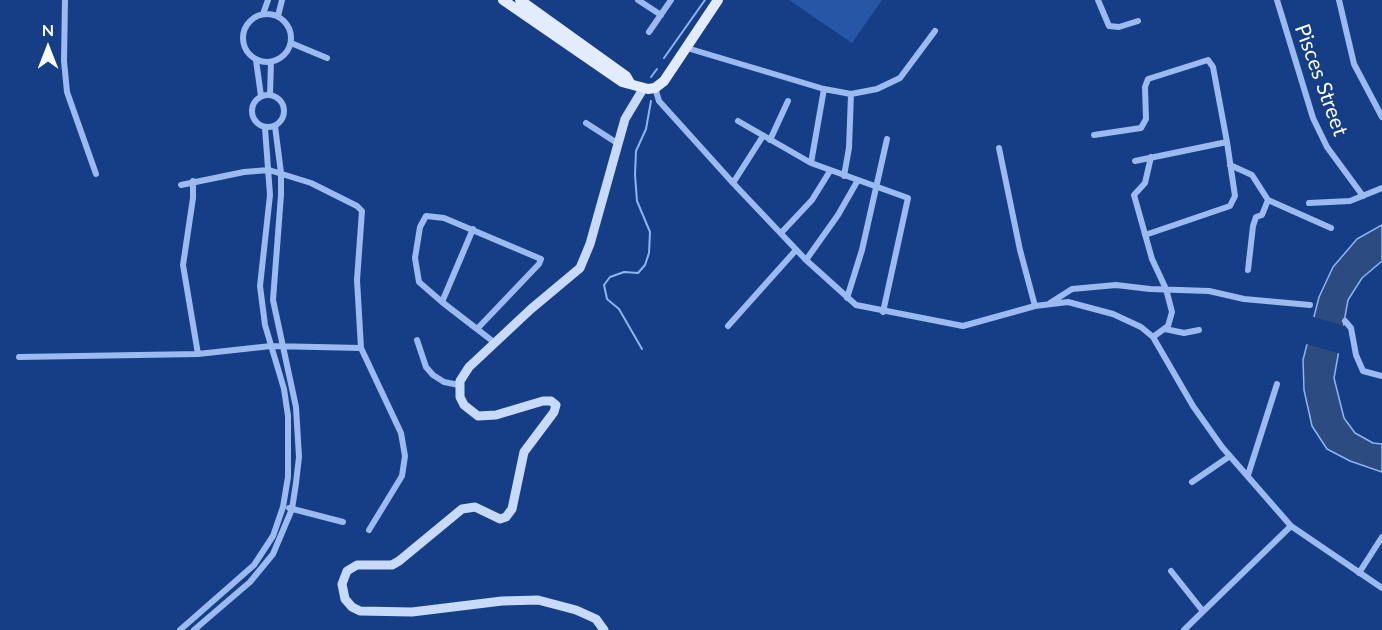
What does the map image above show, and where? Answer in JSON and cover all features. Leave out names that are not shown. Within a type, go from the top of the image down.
[{"type":"main road","points":[[503,0],[622,82],[643,89],[655,88],[664,81],[718,0]]},
{"type":"main road","points":[[520,0],[626,75],[630,83]]},
{"type":"main road","points":[[604,630],[596,619],[576,610],[538,600],[386,613],[360,610],[352,607],[345,599],[342,584],[351,568],[365,564],[392,565],[466,507],[475,507],[500,519],[506,517],[512,509],[524,452],[554,412],[556,405],[551,401],[543,401],[505,413],[478,416],[464,405],[460,397],[459,385],[465,370],[531,309],[570,277],[586,257],[625,119],[643,89]]},
{"type":"street","points":[[65,0],[64,61],[67,92],[96,174]]},
{"type":"street","points":[[263,14],[268,0]]},
{"type":"street","points":[[278,16],[282,0]]},
{"type":"street","points":[[638,0],[661,15]]},
{"type":"street","points":[[649,32],[671,0]]},
{"type":"street","points":[[1098,0],[1109,26],[1119,27],[1138,21]]},
{"type":"street","name":"Pisces Street","points":[[1277,0],[1313,118],[1327,147],[1363,196]]},
{"type":"street","points":[[1339,0],[1354,64],[1382,117]]},
{"type":"street","points":[[263,14],[278,16],[289,27],[291,43],[284,55],[272,62],[256,60],[249,54],[242,37],[248,22],[263,14]]},
{"type":"street","points":[[687,48],[824,89],[851,94],[877,89],[900,78],[935,32]]},
{"type":"street","points":[[291,43],[327,58]]},
{"type":"street","points":[[256,60],[261,96]]},
{"type":"street","points":[[1094,135],[1140,128],[1146,119],[1145,87],[1148,79],[1208,60],[1213,68],[1235,196],[1230,206],[1145,235]]},
{"type":"street","points":[[270,95],[272,62]]},
{"type":"street","points":[[655,88],[661,104],[733,183],[806,260],[856,305],[963,326],[1049,303],[1080,304],[1113,314],[1141,327],[1153,337],[1203,420],[1230,456],[1291,526],[1382,588]]},
{"type":"street","points":[[811,163],[824,89]]},
{"type":"street","points":[[844,176],[849,148],[851,94]]},
{"type":"street","points":[[270,95],[279,100],[284,109],[282,119],[275,126],[266,128],[256,123],[251,113],[253,103],[261,96],[270,95]]},
{"type":"street","points":[[770,140],[788,101]]},
{"type":"street","points":[[738,121],[811,163],[905,196],[909,200],[883,312]]},
{"type":"street","points":[[586,123],[617,143]]},
{"type":"street","points":[[194,630],[250,582],[273,554],[292,509],[299,458],[299,432],[292,381],[272,290],[281,173],[275,126]]},
{"type":"street","points":[[180,630],[254,565],[273,536],[288,477],[288,416],[284,389],[265,326],[260,286],[270,195],[266,128]]},
{"type":"street","points":[[733,183],[763,136]]},
{"type":"street","points":[[847,298],[862,250],[887,139]]},
{"type":"street","points":[[1135,161],[1227,142]]},
{"type":"street","points":[[999,148],[1020,250],[1035,306]]},
{"type":"street","points":[[1151,157],[1145,183],[1134,195],[1152,259],[1166,289],[1172,312],[1165,329],[1153,337]]},
{"type":"street","points":[[1230,165],[1252,175],[1268,200],[1330,228]]},
{"type":"street","points":[[181,185],[193,181],[269,170],[311,183],[357,206],[362,211],[357,280],[361,348],[369,370],[397,424],[405,451],[402,476],[369,530]]},
{"type":"street","points":[[781,233],[812,200],[830,171]]},
{"type":"street","points":[[806,260],[838,215],[858,180]]},
{"type":"street","points":[[193,181],[193,198],[183,265],[198,354]]},
{"type":"street","points":[[1309,203],[1340,202],[1382,188]]},
{"type":"street","points":[[1248,270],[1253,226],[1256,217],[1262,215],[1268,200]]},
{"type":"street","points":[[477,329],[539,264],[541,259],[473,229],[432,215],[426,216],[420,227],[415,258],[416,275],[419,282],[442,302],[495,343]]},
{"type":"street","points":[[442,302],[473,229]]},
{"type":"street","points":[[728,326],[796,250]]},
{"type":"street","points":[[1049,303],[1061,293],[1084,286],[1116,285],[1209,291],[1244,299],[1310,305]]},
{"type":"street","points":[[1345,321],[1351,328],[1356,355],[1363,371],[1382,376]]},
{"type":"street","points":[[1165,329],[1184,333],[1199,330]]},
{"type":"street","points":[[417,340],[426,367],[433,375],[444,382],[459,385]]},
{"type":"street","points":[[19,357],[198,354],[271,346],[361,348]]},
{"type":"street","points":[[1248,475],[1277,384]]},
{"type":"street","points":[[1192,482],[1230,456]]},
{"type":"street","points":[[282,507],[343,522]]},
{"type":"street","points":[[1184,630],[1291,526]]},
{"type":"street","points":[[1359,573],[1382,537]]},
{"type":"street","points":[[1171,571],[1202,610]]},
{"type":"street","points":[[221,595],[228,601]]},
{"type":"shaded area","points":[[789,0],[882,0],[852,43]]},
{"type":"shaded area","points":[[1382,225],[1382,261],[1362,278],[1348,300],[1334,378],[1344,418],[1355,433],[1373,443],[1382,444],[1382,472],[1350,461],[1327,449],[1312,426],[1304,390],[1303,360],[1319,297],[1333,267],[1357,239]]},
{"type":"pier","points":[[1310,316],[1345,326],[1341,354],[1303,343]]},
{"type":"waterway","points":[[664,58],[705,0]]},
{"type":"waterway","points":[[651,77],[657,69]]},
{"type":"waterway","points":[[642,349],[619,309],[607,299],[604,285],[610,277],[624,272],[638,273],[645,265],[649,253],[650,232],[637,201],[635,175],[636,151],[646,129],[651,101]]}]
